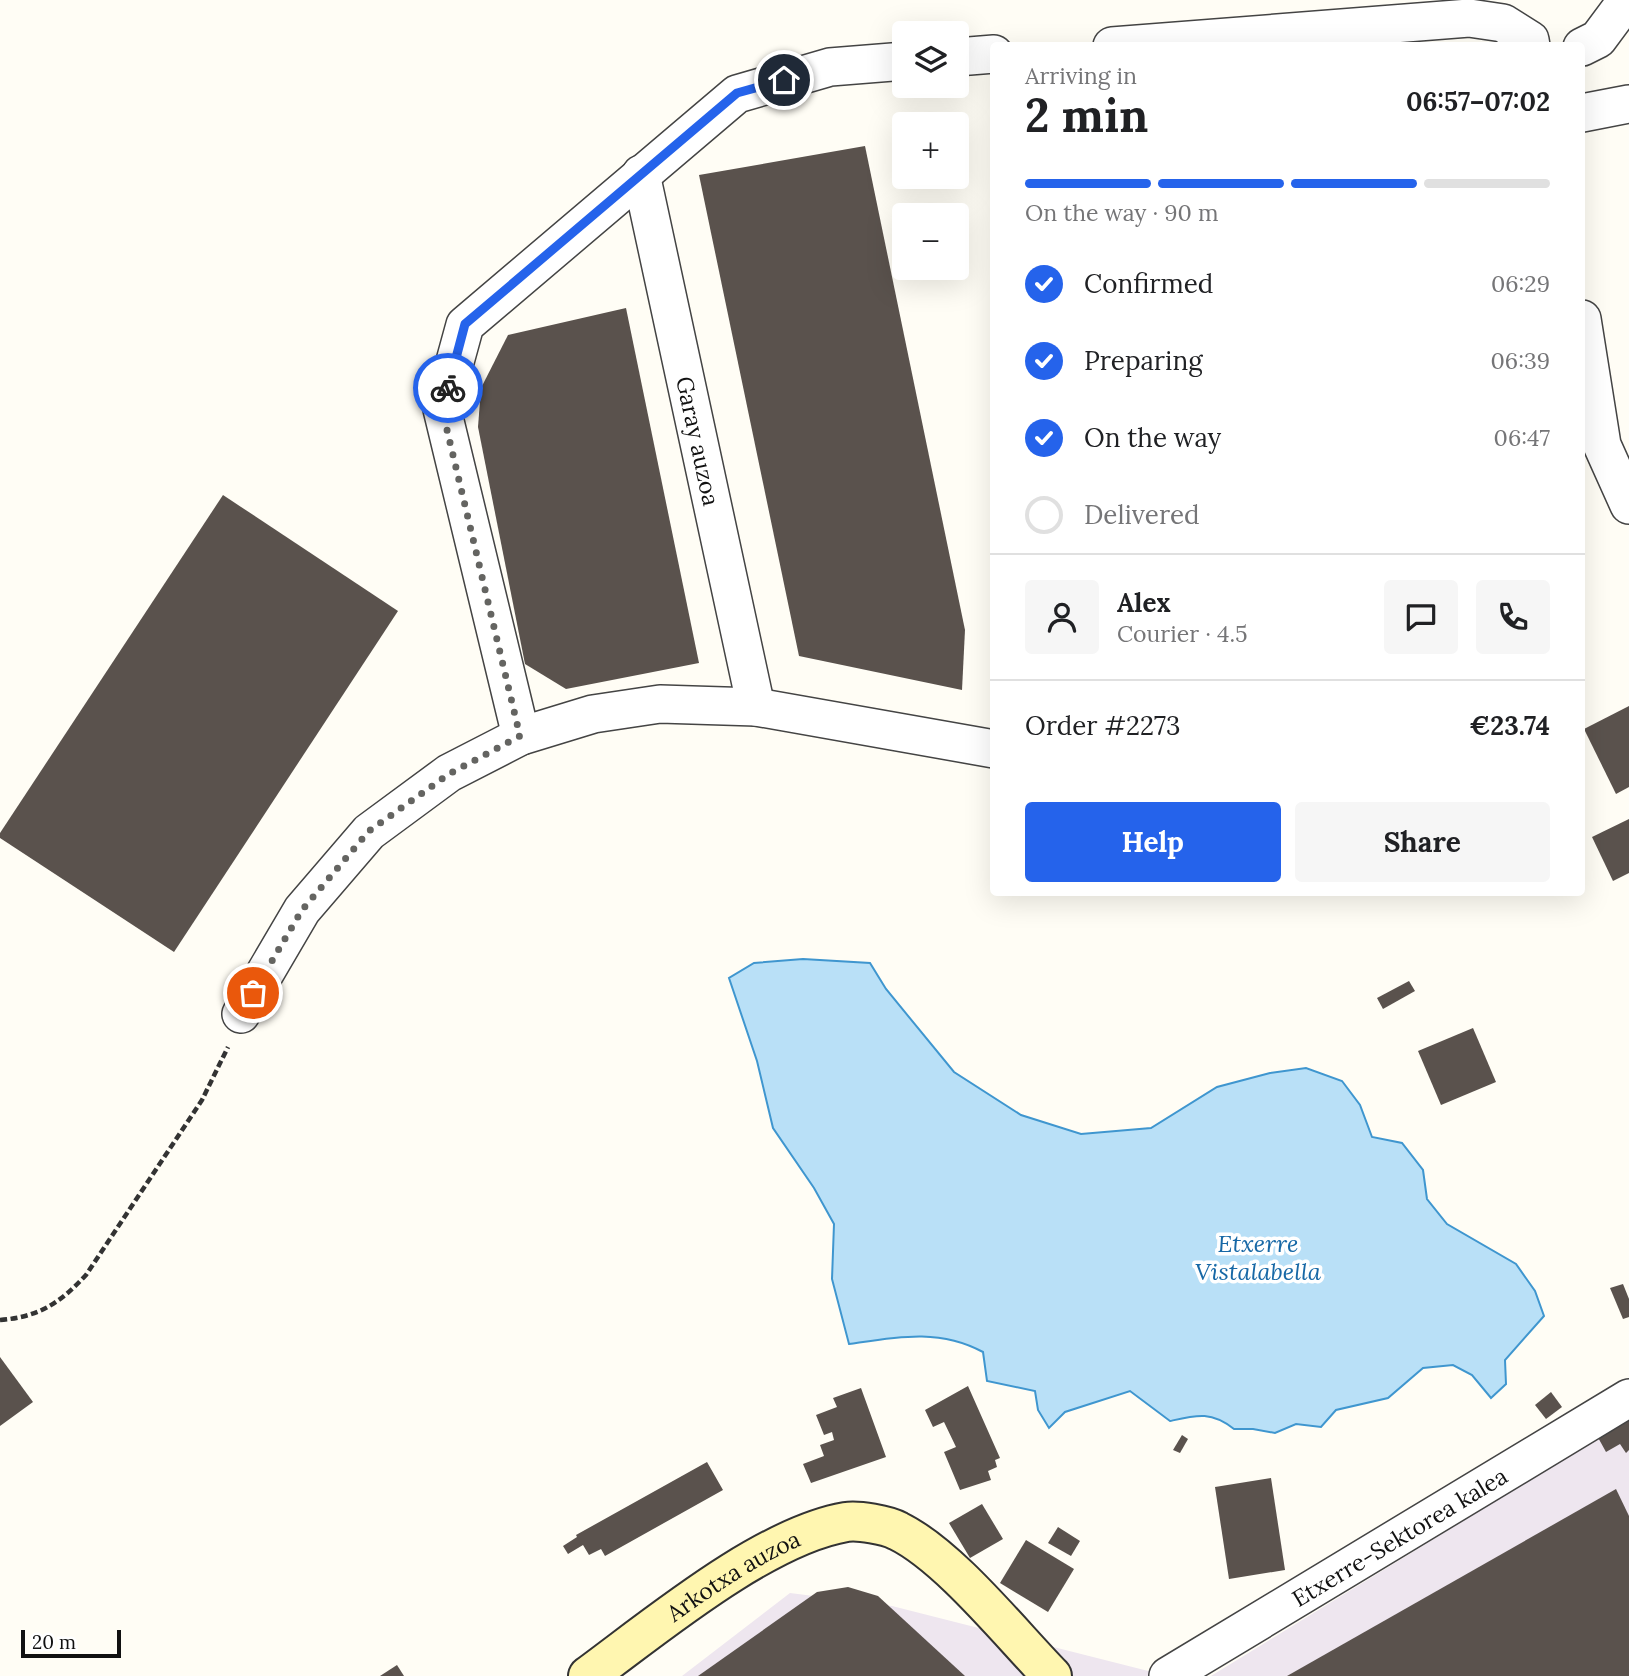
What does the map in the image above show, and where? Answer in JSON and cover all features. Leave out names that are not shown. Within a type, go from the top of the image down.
[{"type":"street","points":[[1585,46],[1598,39],[1626,0]]},
{"type":"street","points":[[1163,42],[1469,18],[1503,23],[1530,42]]},
{"type":"street","points":[[969,56],[990,54]]},
{"type":"street","points":[[520,736],[442,409],[465,324],[737,93],[830,67],[892,62]]},
{"type":"street","points":[[1585,112],[1629,104]]},
{"type":"street","name":"Garay auzoa","points":[[640,174],[756,708]]},
{"type":"street","points":[[1585,358],[1592,449],[1629,505]]},
{"type":"street","points":[[241,1014],[302,910],[369,831],[449,774],[520,736],[593,714],[660,704],[756,708],[990,748]]},
{"type":"street","name":"Etxerre-Sektorea kalea","points":[[1168,1676],[1629,1398]]},
{"type":"street","name":"Arkotxa auzoa","points":[[588,1676],[757,1557],[802,1535],[849,1521],[897,1530],[949,1568],[1052,1676]]},
{"type":"path","points":[[0,1320],[42,1310],[62,1301],[86,1275],[202,1100],[223,1060],[241,1014]]},
{"type":"shaded area","points":[[1629,1419],[1629,1676],[1211,1676]]},
{"type":"shaded area","points":[[790,1593],[892,1606],[1168,1676],[682,1676]]},
{"type":"water","name":"Etxerre Vistalabella","points":[[803,959],[870,963],[886,989],[954,1072],[1021,1115],[1081,1134],[1151,1128],[1217,1087],[1270,1073],[1306,1068],[1342,1081],[1360,1105],[1372,1137],[1402,1143],[1423,1170],[1427,1199],[1447,1224],[1516,1264],[1535,1291],[1544,1316],[1505,1360],[1506,1384],[1491,1398],[1472,1375],[1453,1365],[1423,1368],[1388,1398],[1336,1410],[1321,1427],[1296,1424],[1275,1433],[1234,1429],[1218,1419],[1204,1416],[1170,1421],[1130,1391],[1065,1412],[1049,1428],[1038,1410],[1035,1391],[987,1381],[983,1352],[967,1344],[917,1336],[849,1344],[832,1279],[834,1224],[814,1188],[773,1128],[757,1061],[729,978],[754,963]]},
{"type":"building","points":[[865,146],[965,630],[962,690],[799,656],[699,175]]},
{"type":"building","points":[[626,308],[699,663],[566,689],[525,664],[478,427],[481,388],[508,335]]},
{"type":"building","points":[[223,495],[398,611],[174,952],[0,838],[0,833]]},
{"type":"building","points":[[1629,706],[1629,787],[1616,794],[1585,728]]},
{"type":"building","points":[[1629,819],[1629,873],[1613,881],[1592,837]]},
{"type":"building","points":[[1409,981],[1415,991],[1383,1009],[1377,998]]},
{"type":"building","points":[[1473,1028],[1496,1082],[1441,1105],[1418,1051]]},
{"type":"building","points":[[1623,1284],[1629,1299],[1629,1317],[1623,1319],[1610,1288]]},
{"type":"building","points":[[0,1357],[33,1402],[0,1426]]},
{"type":"building","points":[[968,1386],[1000,1458],[995,1460],[997,1467],[988,1471],[991,1480],[960,1490],[944,1452],[956,1447],[944,1422],[933,1427],[925,1410]]},
{"type":"building","points":[[861,1388],[886,1457],[811,1483],[803,1464],[824,1456],[820,1445],[834,1440],[832,1432],[824,1435],[816,1415],[837,1407],[833,1398]]},
{"type":"building","points":[[1551,1392],[1562,1407],[1546,1419],[1535,1405]]},
{"type":"building","points":[[1629,1412],[1629,1450],[1626,1453],[1620,1444],[1606,1452],[1595,1432]]},
{"type":"building","points":[[1182,1435],[1188,1439],[1180,1453],[1173,1450]]},
{"type":"building","points":[[707,1462],[723,1490],[605,1556],[601,1549],[589,1555],[583,1545],[568,1554],[563,1546],[577,1537],[576,1535]]},
{"type":"building","points":[[1271,1478],[1285,1570],[1229,1579],[1215,1487]]},
{"type":"building","points":[[1616,1489],[1629,1516],[1629,1676],[1287,1676]]},
{"type":"building","points":[[982,1504],[1003,1539],[970,1558],[949,1523]]},
{"type":"building","points":[[1058,1527],[1080,1541],[1071,1556],[1048,1543]]},
{"type":"building","points":[[1026,1540],[1074,1569],[1048,1612],[1000,1583]]},
{"type":"building","points":[[848,1587],[878,1596],[965,1676],[698,1676],[817,1592]]},
{"type":"building","points":[[397,1665],[404,1676],[380,1676]]},
{"type":"way so far","points":[[253,993],[302,910],[369,831],[449,774],[520,736],[442,409],[448,388]]},
{"type":"route","points":[[448,388],[465,324],[737,93],[784,80]]}]
